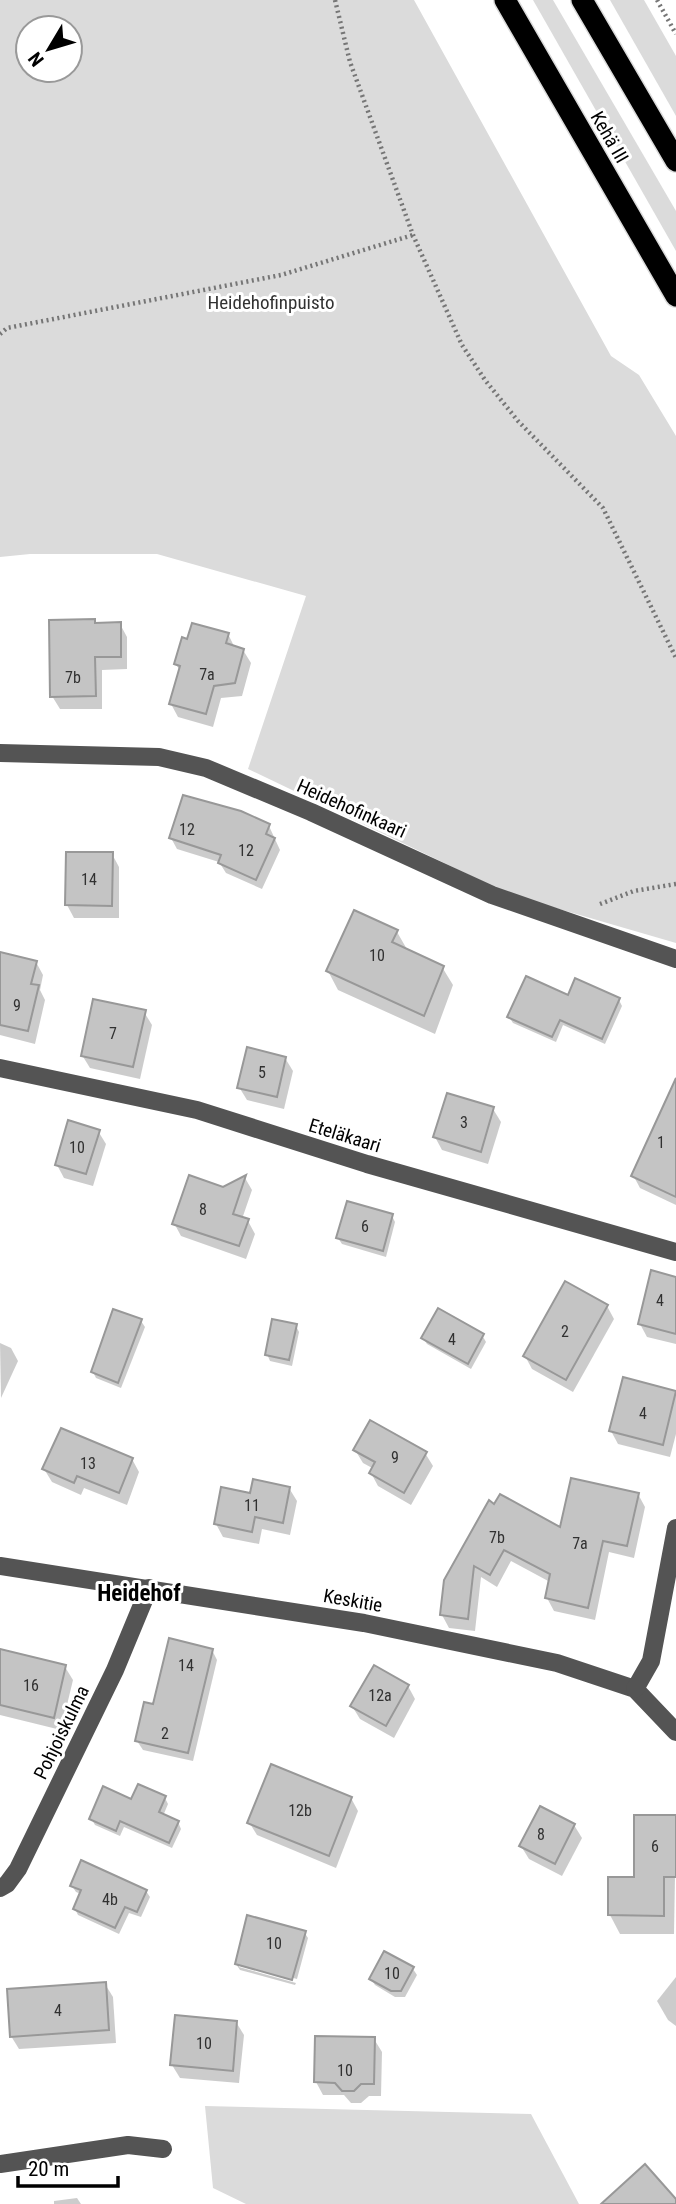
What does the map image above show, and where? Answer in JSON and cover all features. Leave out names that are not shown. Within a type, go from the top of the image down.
[{"type":"highway","name":"Kehä III","points":[[505,0],[676,296]]},
{"type":"highway","points":[[582,0],[676,161]]},
{"type":"street","name":"Heidehofinkaari","points":[[0,753],[159,757],[206,768],[311,812],[492,895],[676,958]]},
{"type":"street","name":"Eteläkaari","points":[[0,1068],[197,1110],[366,1164],[676,1252]]},
{"type":"street","points":[[635,1689],[651,1661],[676,1528]]},
{"type":"street","name":"Keskitie","points":[[0,1566],[364,1623],[557,1663],[635,1689],[676,1732]]},
{"type":"street","name":"Pohjoiskulma","points":[[0,1888],[7,1884],[18,1869],[115,1670],[149,1588]]},
{"type":"street","points":[[0,2164],[128,2145],[163,2149]]},
{"type":"path","points":[[335,0],[350,62],[413,235],[462,345],[485,380],[518,421],[603,508],[676,658]]},
{"type":"path","points":[[657,0],[676,34]]},
{"type":"path","points":[[0,334],[7,328],[281,275],[413,235]]},
{"type":"path","points":[[571,923],[594,907],[634,891],[676,884]]},
{"type":"green space","name":"Heidehofinpuisto","points":[[0,0],[414,0],[611,356],[639,375],[676,436],[676,943],[511,895],[248,769],[306,596],[157,554],[30,554],[0,557]]},
{"type":"green space","points":[[533,0],[553,0],[676,211],[676,251]]},
{"type":"green space","points":[[610,0],[644,0],[676,56],[676,116]]},
{"type":"green space","points":[[205,2106],[531,2114],[579,2204],[246,2204],[213,2188]]},
{"type":"building","points":[[95,619],[95,623],[121,622],[121,657],[95,657],[96,696],[50,697],[49,620]]},
{"type":"building","points":[[192,623],[229,633],[226,643],[244,649],[235,683],[214,686],[206,714],[169,704],[180,666],[174,664],[182,637],[187,639]]},
{"type":"building","points":[[183,795],[241,811],[270,824],[266,834],[275,838],[256,880],[218,863],[221,855],[169,838]]},
{"type":"building","points":[[66,852],[113,852],[112,906],[65,905]]},
{"type":"building","points":[[354,910],[398,930],[392,942],[444,966],[424,1016],[326,971]]},
{"type":"building","points":[[0,952],[37,961],[31,984],[39,985],[28,1031],[0,1025]]},
{"type":"building","points":[[526,976],[568,995],[575,978],[620,998],[602,1039],[560,1020],[552,1037],[507,1017]]},
{"type":"building","points":[[93,999],[146,1010],[133,1067],[81,1056]]},
{"type":"building","points":[[247,1047],[286,1057],[277,1097],[237,1088]]},
{"type":"building","points":[[676,1078],[676,1197],[631,1176]]},
{"type":"building","points":[[447,1093],[494,1107],[481,1152],[433,1137]]},
{"type":"building","points":[[68,1120],[100,1130],[86,1174],[55,1165]]},
{"type":"building","points":[[189,1175],[223,1187],[246,1175],[233,1214],[249,1219],[239,1246],[172,1224]]},
{"type":"building","points":[[347,1201],[393,1214],[383,1251],[336,1238]]},
{"type":"building","points":[[651,1270],[676,1277],[676,1334],[638,1324]]},
{"type":"building","points":[[565,1281],[608,1305],[566,1380],[523,1356]]},
{"type":"building","points":[[438,1308],[484,1334],[468,1364],[421,1338]]},
{"type":"building","points":[[113,1309],[142,1319],[118,1383],[91,1372]]},
{"type":"building","points":[[272,1319],[297,1324],[289,1360],[265,1355]]},
{"type":"building","points":[[623,1377],[676,1391],[663,1445],[609,1431]]},
{"type":"building","points":[[370,1420],[427,1452],[404,1493],[369,1473],[375,1462],[353,1450]]},
{"type":"building","points":[[61,1428],[133,1458],[119,1493],[77,1476],[74,1483],[42,1469]]},
{"type":"building","points":[[571,1478],[639,1493],[627,1546],[603,1541],[588,1608],[545,1598],[550,1574],[504,1550],[490,1575],[474,1566],[468,1619],[440,1615],[444,1580],[489,1500],[494,1504],[500,1494],[560,1527]]},
{"type":"building","points":[[253,1479],[290,1487],[283,1523],[255,1517],[252,1532],[214,1524],[221,1487],[250,1493]]},
{"type":"building","points":[[169,1638],[213,1649],[188,1753],[135,1741],[144,1702],[153,1704]]},
{"type":"building","points":[[0,1649],[66,1665],[54,1718],[0,1705]]},
{"type":"building","points":[[374,1665],[409,1685],[386,1726],[350,1706]]},
{"type":"building","points":[[271,1764],[352,1797],[329,1856],[247,1823]]},
{"type":"building","points":[[138,1784],[166,1796],[159,1812],[179,1821],[169,1843],[120,1821],[116,1831],[89,1819],[103,1786],[131,1799]]},
{"type":"building","points":[[540,1806],[575,1824],[555,1864],[519,1846]]},
{"type":"building","points":[[634,1815],[676,1815],[676,1877],[664,1877],[664,1916],[608,1915],[608,1877],[634,1877]]},
{"type":"building","points":[[81,1860],[147,1890],[137,1912],[125,1907],[115,1928],[73,1909],[81,1890],[70,1886]]},
{"type":"building","points":[[247,1915],[306,1931],[292,1980],[235,1964]]},
{"type":"building","points":[[384,1951],[414,1967],[401,1991],[391,1991],[369,1979]]},
{"type":"building","points":[[106,1982],[109,2030],[10,2037],[7,1989]]},
{"type":"building","points":[[175,2015],[237,2021],[233,2071],[170,2065]]},
{"type":"building","points":[[315,2036],[375,2037],[374,2084],[361,2084],[354,2091],[342,2091],[335,2083],[314,2082]]},
{"type":"building","points":[[645,2164],[676,2199],[676,2204],[601,2204]]},
{"type":"district","name":"Heidehof","points":[[139,1593]]}]
